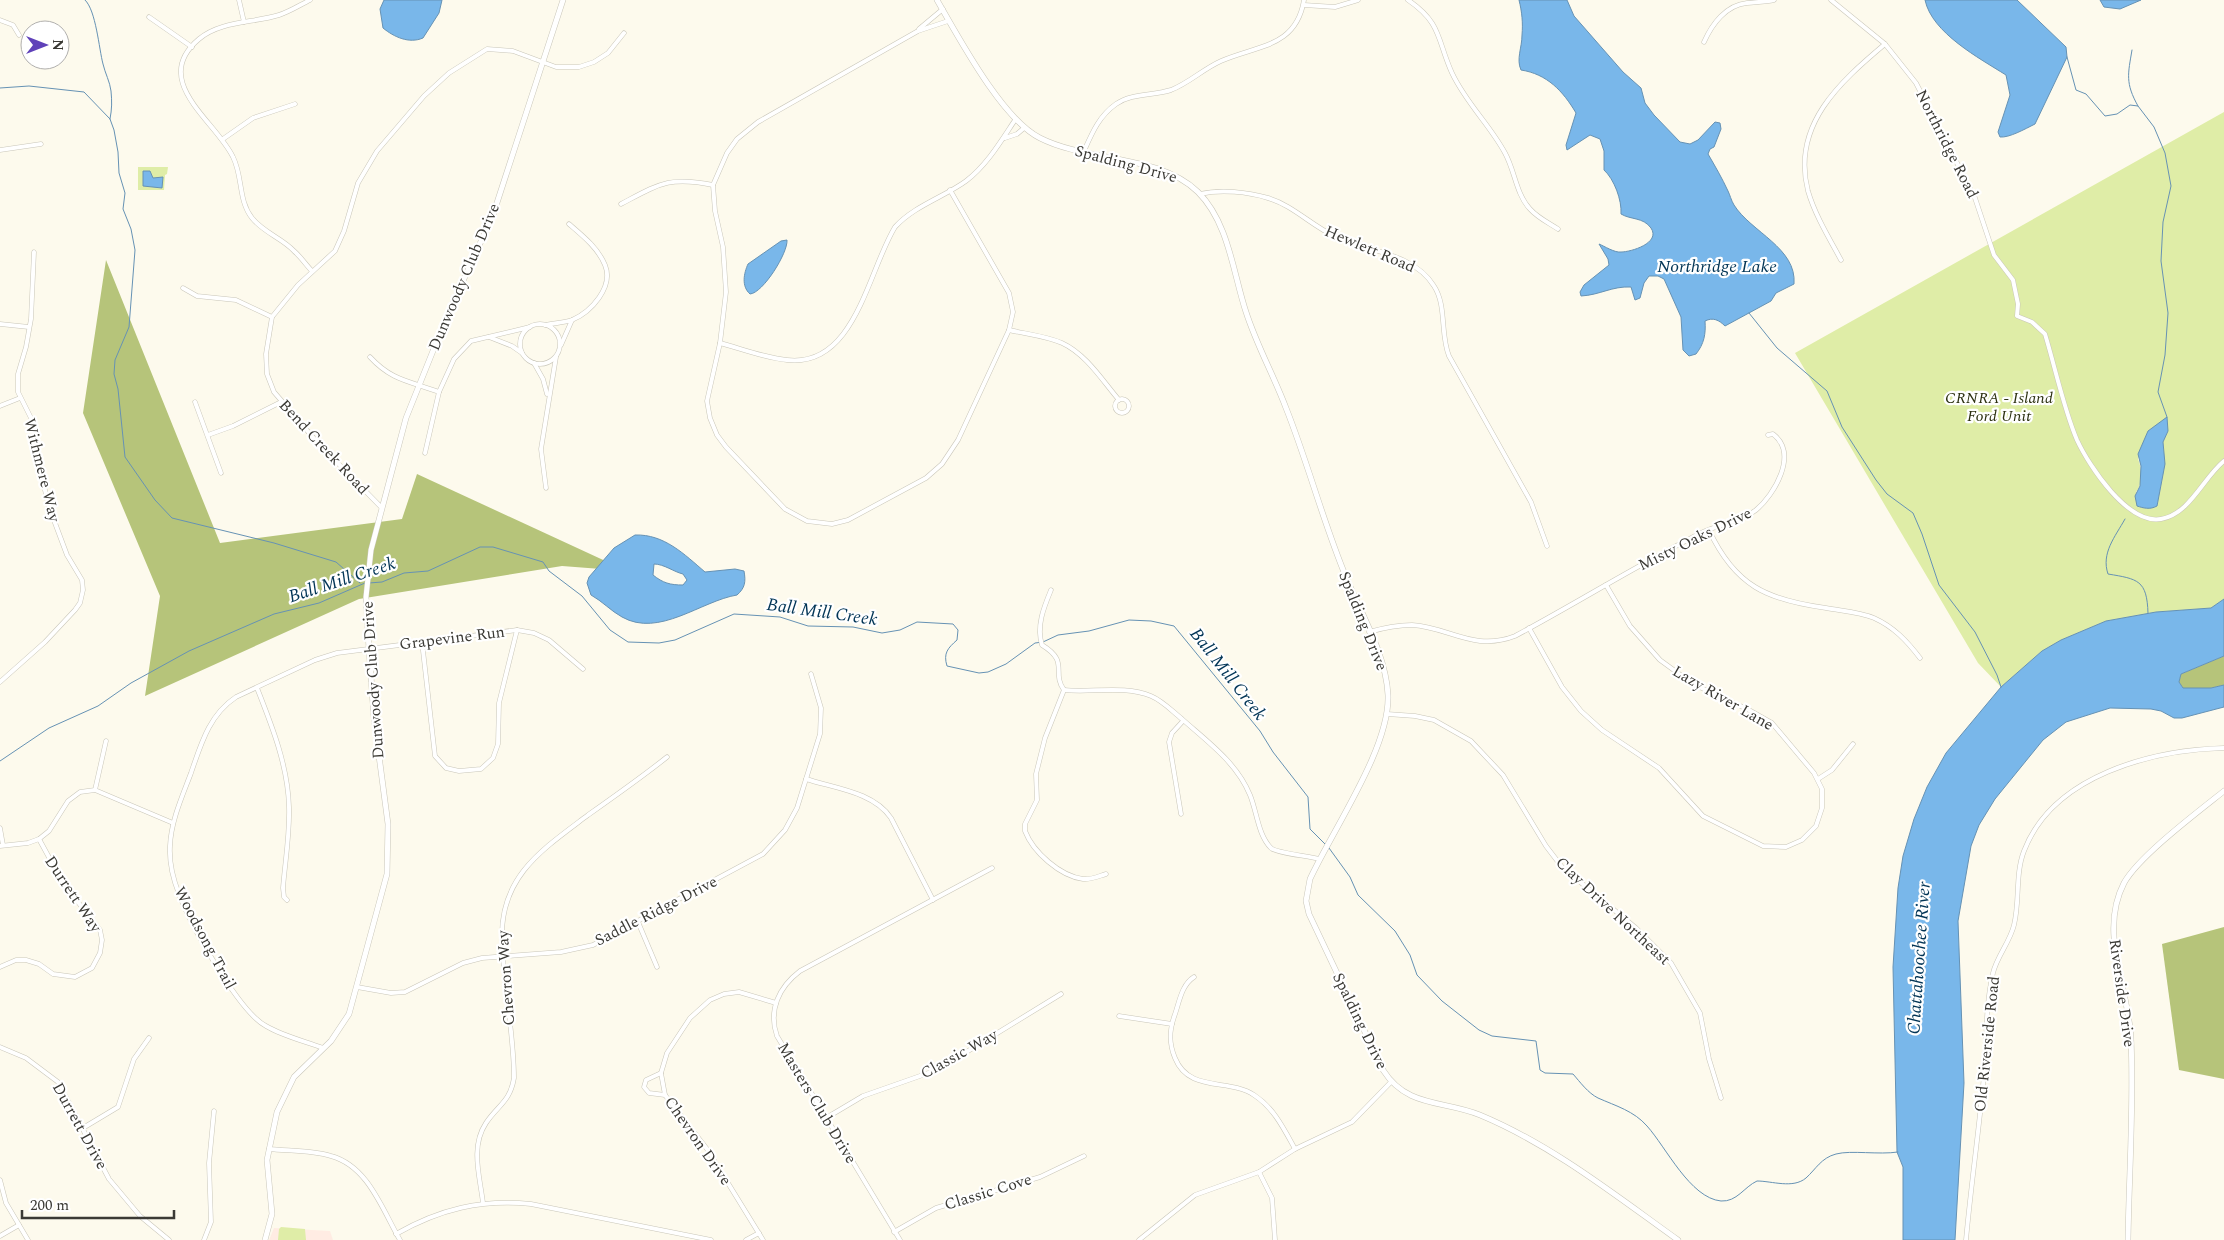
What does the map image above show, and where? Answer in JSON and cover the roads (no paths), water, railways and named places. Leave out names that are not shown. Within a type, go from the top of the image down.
[{"type":"street","points":[[239,0],[244,22]]},
{"type":"street","points":[[310,0],[280,15],[244,22],[203,36],[192,47],[183,63],[182,82],[184,91],[193,106],[223,139],[235,162],[242,198],[248,212],[269,234],[294,250],[312,271]]},
{"type":"street","name":"Dunwoody Club Drive","points":[[265,1240],[272,1214],[268,1164],[269,1149],[277,1112],[288,1086],[344,1023],[357,987],[387,874],[389,858],[388,824],[374,718],[369,649],[367,573],[381,507],[406,418],[418,384],[493,215],[563,0]]},
{"type":"street","name":"Spalding Drive","points":[[937,0],[948,21],[1015,120],[1024,128],[1052,144],[1175,175],[1200,194],[1224,235],[1252,330],[1286,407],[1345,575],[1386,676],[1387,714],[1378,746],[1319,859],[1307,888],[1309,914],[1391,1082],[1414,1098],[1476,1114],[1542,1147],[1579,1170],[1678,1240]]},
{"type":"street","points":[[1084,151],[1099,121],[1116,104],[1133,96],[1171,90],[1219,62],[1276,42],[1292,28],[1304,2],[1335,7],[1358,0]]},
{"type":"street","points":[[1408,0],[1430,18],[1436,28],[1452,74],[1463,93],[1505,152],[1525,203],[1537,215],[1558,229]]},
{"type":"street","points":[[1704,42],[1715,23],[1731,8],[1745,3],[1774,0]]},
{"type":"street","name":"Northridge Road","points":[[1831,0],[1885,44],[1916,83],[1965,178],[1983,220],[1994,255],[2013,280],[2018,304],[2017,316],[2032,322],[2045,334],[2077,440],[2099,475],[2120,502],[2135,513],[2148,518],[2162,520],[2178,512],[2224,460]]},
{"type":"street","points":[[918,31],[942,9]]},
{"type":"street","points":[[149,17],[192,47]]},
{"type":"street","points":[[0,20],[13,26],[19,35]]},
{"type":"street","points":[[948,21],[918,31],[750,128],[727,153],[713,185],[726,273],[725,309],[720,343],[707,401],[710,418],[717,434],[784,509],[807,521],[832,524],[848,520],[926,478],[942,464],[958,440],[1009,330],[1013,312],[1009,293],[950,190]]},
{"type":"street","name":"Bend Creek Road","points":[[381,507],[281,402],[267,374],[266,354],[272,317],[286,298],[312,271],[328,258],[340,241],[358,183],[384,141],[435,85],[449,73],[487,50],[513,51],[543,63],[569,68],[594,62],[608,53],[624,33]]},
{"type":"street","points":[[1841,260],[1821,223],[1808,189],[1806,166],[1810,133],[1816,116],[1825,102],[1885,44]]},
{"type":"street","points":[[223,139],[253,118],[294,104]]},
{"type":"street","points":[[720,343],[789,361],[809,358],[828,350],[850,326],[895,227],[908,216],[973,176],[1004,138],[1015,120]]},
{"type":"street","points":[[1004,138],[1017,134],[1024,128]]},
{"type":"street","points":[[0,150],[41,144]]},
{"type":"street","points":[[621,204],[669,181],[688,180],[713,185]]},
{"type":"street","name":"Hewlett Road","points":[[1200,194],[1226,192],[1270,198],[1333,235],[1406,261],[1426,276],[1440,297],[1444,340],[1449,356],[1531,502],[1547,546]]},
{"type":"street","points":[[425,452],[438,392],[454,359],[471,341],[530,327],[572,320],[597,301],[604,292],[607,280],[605,266],[592,244],[570,224]]},
{"type":"street","name":"Withmere Way","points":[[0,682],[45,642],[75,610],[80,603],[83,590],[82,580],[67,556],[49,507],[34,424],[20,398],[18,374],[26,347],[29,327],[34,252]]},
{"type":"street","points":[[182,288],[197,296],[236,300],[272,317]]},
{"type":"street","points":[[546,488],[540,459],[548,396],[556,357],[572,320]]},
{"type":"street","points":[[0,324],[29,327]]},
{"type":"street","points":[[545,324],[557,334],[561,345]]},
{"type":"street","points":[[523,354],[521,339],[530,327]]},
{"type":"street","points":[[1009,330],[1052,340],[1070,348],[1084,360],[1119,400]]},
{"type":"street","points":[[488,337],[512,346],[534,363],[543,379],[548,396]]},
{"type":"street","points":[[370,357],[382,370],[393,377],[407,384],[418,384],[438,392]]},
{"type":"street","points":[[534,363],[545,364],[556,357]]},
{"type":"street","points":[[0,406],[20,398]]},
{"type":"street","points":[[195,402],[221,473]]},
{"type":"street","points":[[208,435],[233,426],[281,402]]},
{"type":"street","name":"Misty Oaks Drive","points":[[1606,585],[1709,530],[1750,515],[1763,503],[1775,488],[1782,471],[1784,455],[1777,437],[1773,434],[1768,435]]},
{"type":"street","points":[[1709,530],[1729,565],[1758,590],[1788,602],[1855,612],[1874,618],[1899,634],[1920,658]]},
{"type":"street","points":[[1369,632],[1391,626],[1413,625],[1486,642],[1507,639],[1606,585]]},
{"type":"street","name":"Lazy River Lane","points":[[1529,628],[1562,687],[1581,711],[1602,730],[1659,768],[1693,807],[1713,823],[1763,846],[1778,848],[1794,844],[1810,834],[1820,817],[1823,798],[1818,779],[1772,723],[1693,684],[1660,660],[1630,626],[1606,585]]},
{"type":"street","points":[[1051,590],[1041,615],[1041,641],[1042,645],[1052,651],[1057,658],[1060,683],[1064,690]]},
{"type":"street","points":[[422,642],[435,756],[446,768],[459,771],[473,771],[487,764],[496,751],[499,703],[517,630]]},
{"type":"street","name":"Grapevine Run","points":[[369,649],[517,630],[534,633],[549,640],[583,669]]},
{"type":"street","name":"Woodsong Trail","points":[[323,1048],[266,1026],[243,1007],[213,959],[179,897],[170,860],[173,823],[212,721],[226,703],[315,660],[337,653],[369,649]]},
{"type":"street","name":"Saddle Ridge Drive","points":[[357,987],[391,993],[405,992],[463,963],[482,958],[579,949],[612,936],[763,854],[774,844],[792,819],[822,723],[821,708],[812,674]]},
{"type":"street","points":[[257,688],[278,747],[286,778],[289,809],[283,888],[284,897],[287,900]]},
{"type":"street","points":[[1064,690],[1142,693],[1161,702],[1214,747],[1239,774],[1251,797],[1260,828],[1271,848],[1280,853],[1302,854],[1319,859]]},
{"type":"street","points":[[1064,690],[1045,738],[1036,774],[1037,800],[1025,824],[1025,831],[1045,858],[1069,875],[1085,880],[1106,874]]},
{"type":"street","name":"Clay Drive Northeast","points":[[1387,714],[1415,716],[1434,720],[1471,741],[1508,781],[1546,846],[1562,867],[1636,928],[1671,963],[1700,1013],[1709,1059],[1721,1098]]},
{"type":"street","points":[[1181,814],[1169,742],[1172,733],[1183,720]]},
{"type":"street","points":[[94,790],[106,741]]},
{"type":"street","points":[[1818,779],[1832,770],[1853,744]]},
{"type":"street","name":"Old Riverside Road","points":[[1966,1240],[1984,1076],[1990,987],[1996,962],[2014,926],[2020,872],[2029,839],[2051,811],[2076,788],[2115,768],[2177,751],[2224,748]]},
{"type":"street","name":"Chevron Way","points":[[483,1203],[477,1158],[478,1141],[486,1123],[508,1098],[514,1078],[503,956],[502,923],[505,908],[516,881],[531,860],[668,757]]},
{"type":"street","points":[[806,779],[868,798],[882,807],[891,818],[933,900]]},
{"type":"street","points":[[0,828],[1,846],[28,843],[39,839],[49,831],[68,801],[80,792],[94,790],[173,823]]},
{"type":"street","name":"Riverside Drive","points":[[2128,1240],[2131,1037],[2115,949],[2116,906],[2124,883],[2141,862],[2224,791]]},
{"type":"street","name":"Durrett Way","points":[[0,967],[16,960],[26,960],[39,964],[53,974],[75,977],[92,968],[100,953],[102,940],[100,930],[63,883],[39,839]]},
{"type":"street","name":"Masters Club Drive","points":[[900,1240],[777,1036],[773,1020],[776,1003],[786,985],[800,971],[992,868]]},
{"type":"street","points":[[638,922],[657,967]]},
{"type":"street","points":[[1194,977],[1185,986],[1172,1024],[1170,1036],[1171,1050],[1176,1062],[1183,1071],[1201,1082],[1242,1088],[1255,1096],[1275,1114],[1295,1149]]},
{"type":"street","name":"Chevron Drive","points":[[763,1240],[707,1150],[665,1095],[661,1073],[667,1053],[690,1018],[710,1000],[724,994],[739,992],[776,1003]]},
{"type":"street","name":"Classic Way","points":[[826,1118],[863,1096],[937,1070],[1061,994]]},
{"type":"street","points":[[1119,1016],[1172,1024]]},
{"type":"street","points":[[82,1128],[118,1108],[131,1067],[140,1049],[149,1038]]},
{"type":"street","name":"Durrett Drive","points":[[0,1047],[16,1052],[53,1077],[72,1106],[109,1179],[140,1216],[170,1240]]},
{"type":"street","points":[[661,1073],[646,1080],[644,1087],[649,1093],[665,1095]]},
{"type":"street","points":[[1139,1240],[1195,1195],[1259,1172],[1295,1149],[1352,1122],[1391,1082]]},
{"type":"street","points":[[204,1240],[211,1222],[209,1163],[214,1111]]},
{"type":"street","points":[[269,1149],[329,1155],[350,1164],[366,1180],[400,1240]]},
{"type":"street","name":"Classic Cove","points":[[894,1232],[936,1208],[1040,1177],[1084,1156]]},
{"type":"street","points":[[1259,1172],[1272,1198],[1275,1240]]},
{"type":"street","points":[[0,1180],[6,1203],[28,1240]]},
{"type":"street","points":[[396,1234],[437,1213],[483,1203],[531,1204],[711,1240]]},
{"type":"street","points":[[0,1236],[19,1225]]},
{"type":"street","points":[[746,1240],[759,1233]]},
{"type":"water","points":[[384,0],[442,0],[439,13],[423,38],[407,40],[397,37],[383,28],[380,9]]},
{"type":"water","name":"Northridge Lake","points":[[1519,0],[1567,0],[1574,16],[1623,72],[1641,88],[1645,103],[1680,142],[1690,144],[1698,140],[1715,122],[1720,123],[1721,129],[1714,147],[1710,149],[1708,154],[1734,205],[1751,224],[1781,250],[1788,260],[1793,271],[1794,284],[1776,293],[1771,301],[1725,326],[1716,320],[1705,321],[1704,339],[1696,354],[1689,356],[1683,350],[1681,317],[1664,279],[1658,276],[1649,276],[1644,283],[1640,298],[1635,300],[1631,287],[1581,296],[1580,292],[1584,285],[1609,265],[1608,259],[1599,244],[1619,252],[1626,252],[1649,242],[1653,233],[1648,224],[1621,214],[1617,190],[1604,170],[1604,151],[1600,139],[1590,135],[1567,150],[1566,145],[1576,113],[1566,98],[1553,85],[1539,75],[1521,70],[1519,58],[1522,40],[1522,13]]},
{"type":"water","points":[[1925,0],[2017,0],[2066,47],[2067,57],[2035,124],[2012,135],[2000,137],[1998,132],[2010,95],[2006,75],[1958,44],[1947,34],[1929,12]]},
{"type":"water","points":[[2100,0],[2141,0],[2120,9],[2104,7]]},
{"type":"water","points":[[143,171],[150,171],[153,178],[163,177],[162,188],[143,186]]},
{"type":"water","points":[[787,240],[783,254],[774,272],[761,287],[750,294],[744,283],[748,264],[781,241]]},
{"type":"water","points":[[2167,417],[2168,431],[2163,442],[2165,464],[2157,506],[2144,508],[2137,506],[2135,496],[2140,486],[2141,466],[2138,454],[2148,431]]},
{"type":"water","points":[[635,535],[655,538],[673,546],[705,572],[735,569],[744,571],[744,584],[742,590],[737,595],[680,616],[651,623],[636,622],[618,615],[591,595],[587,583],[589,577],[614,548]],"holes":[[[654,564],[683,574],[687,580],[683,585],[663,582],[653,575]]]},
{"type":"water","name":"Chattahoochee River","points":[[2224,599],[2224,656],[2181,674],[2179,682],[2183,688],[2211,688],[2224,685],[2224,707],[2182,718],[2174,718],[2161,711],[2151,709],[2110,708],[2066,722],[2043,740],[1995,799],[1979,825],[1971,846],[1958,921],[1964,1083],[1955,1240],[1903,1240],[1903,1167],[1897,1152],[1893,967],[1898,888],[1903,856],[1914,819],[1927,787],[1946,753],[2001,687],[2042,651],[2061,640],[2106,621],[2156,612],[2211,608]]},
{"type":"waterway","points":[[85,0],[92,12],[110,88],[112,105],[110,119]]},
{"type":"waterway","points":[[2132,50],[2129,66],[2129,85],[2138,106]]},
{"type":"waterway","points":[[2067,57],[2076,90],[2086,94],[2105,116],[2117,114],[2130,105],[2138,106],[2154,127],[2165,153],[2171,186],[2163,222],[2161,261],[2168,313],[2165,355],[2158,392],[2167,417]]},
{"type":"waterway","points":[[0,88],[29,86],[84,92],[110,119],[118,152],[119,173],[125,193],[123,209],[131,229],[135,250],[129,327],[115,360],[114,374],[118,389],[125,457],[155,500],[172,518],[274,543],[336,562],[360,583]]},
{"type":"waterway","points":[[1749,313],[1777,348],[1827,391],[1842,427],[1876,480],[1887,494],[1913,513],[1939,585],[1975,632],[1997,675],[2001,687]]},
{"type":"waterway","points":[[2125,519],[2110,545],[2106,566],[2108,574],[2134,580],[2143,587],[2146,594],[2148,613]]},
{"type":"waterway","name":"Ball Mill Creek","points":[[369,583],[382,582],[404,573],[428,571],[480,547],[493,547],[543,562],[549,571],[582,596],[610,630],[628,642],[659,643],[675,640],[734,614],[780,617],[808,626],[853,627],[882,633],[900,630],[917,622],[953,624],[958,630],[957,640],[947,651],[947,666],[979,673],[988,672],[1006,664],[1035,643],[1043,642],[1058,635],[1089,631],[1129,620],[1151,621],[1174,626],[1260,731],[1273,752],[1308,797],[1310,829],[1326,845]]},
{"type":"waterway","name":"Ball Mill Creek","points":[[0,761],[49,728],[98,706],[131,683],[189,651],[274,614],[319,603],[365,583]]},
{"type":"waterway","name":"Ball Mill Creek","points":[[1329,848],[1350,877],[1358,895],[1395,931],[1410,955],[1417,975],[1442,1001],[1479,1030],[1492,1036],[1536,1041],[1540,1070],[1545,1073],[1573,1074],[1594,1096],[1636,1116],[1647,1126],[1689,1181],[1710,1198],[1727,1201],[1736,1197],[1757,1181],[1782,1184],[1801,1181],[1823,1161],[1836,1154],[1849,1152],[1898,1152]]},
{"type":"park label","name":"CRNRA - Island Ford Unit","points":[[1999,407]]}]
